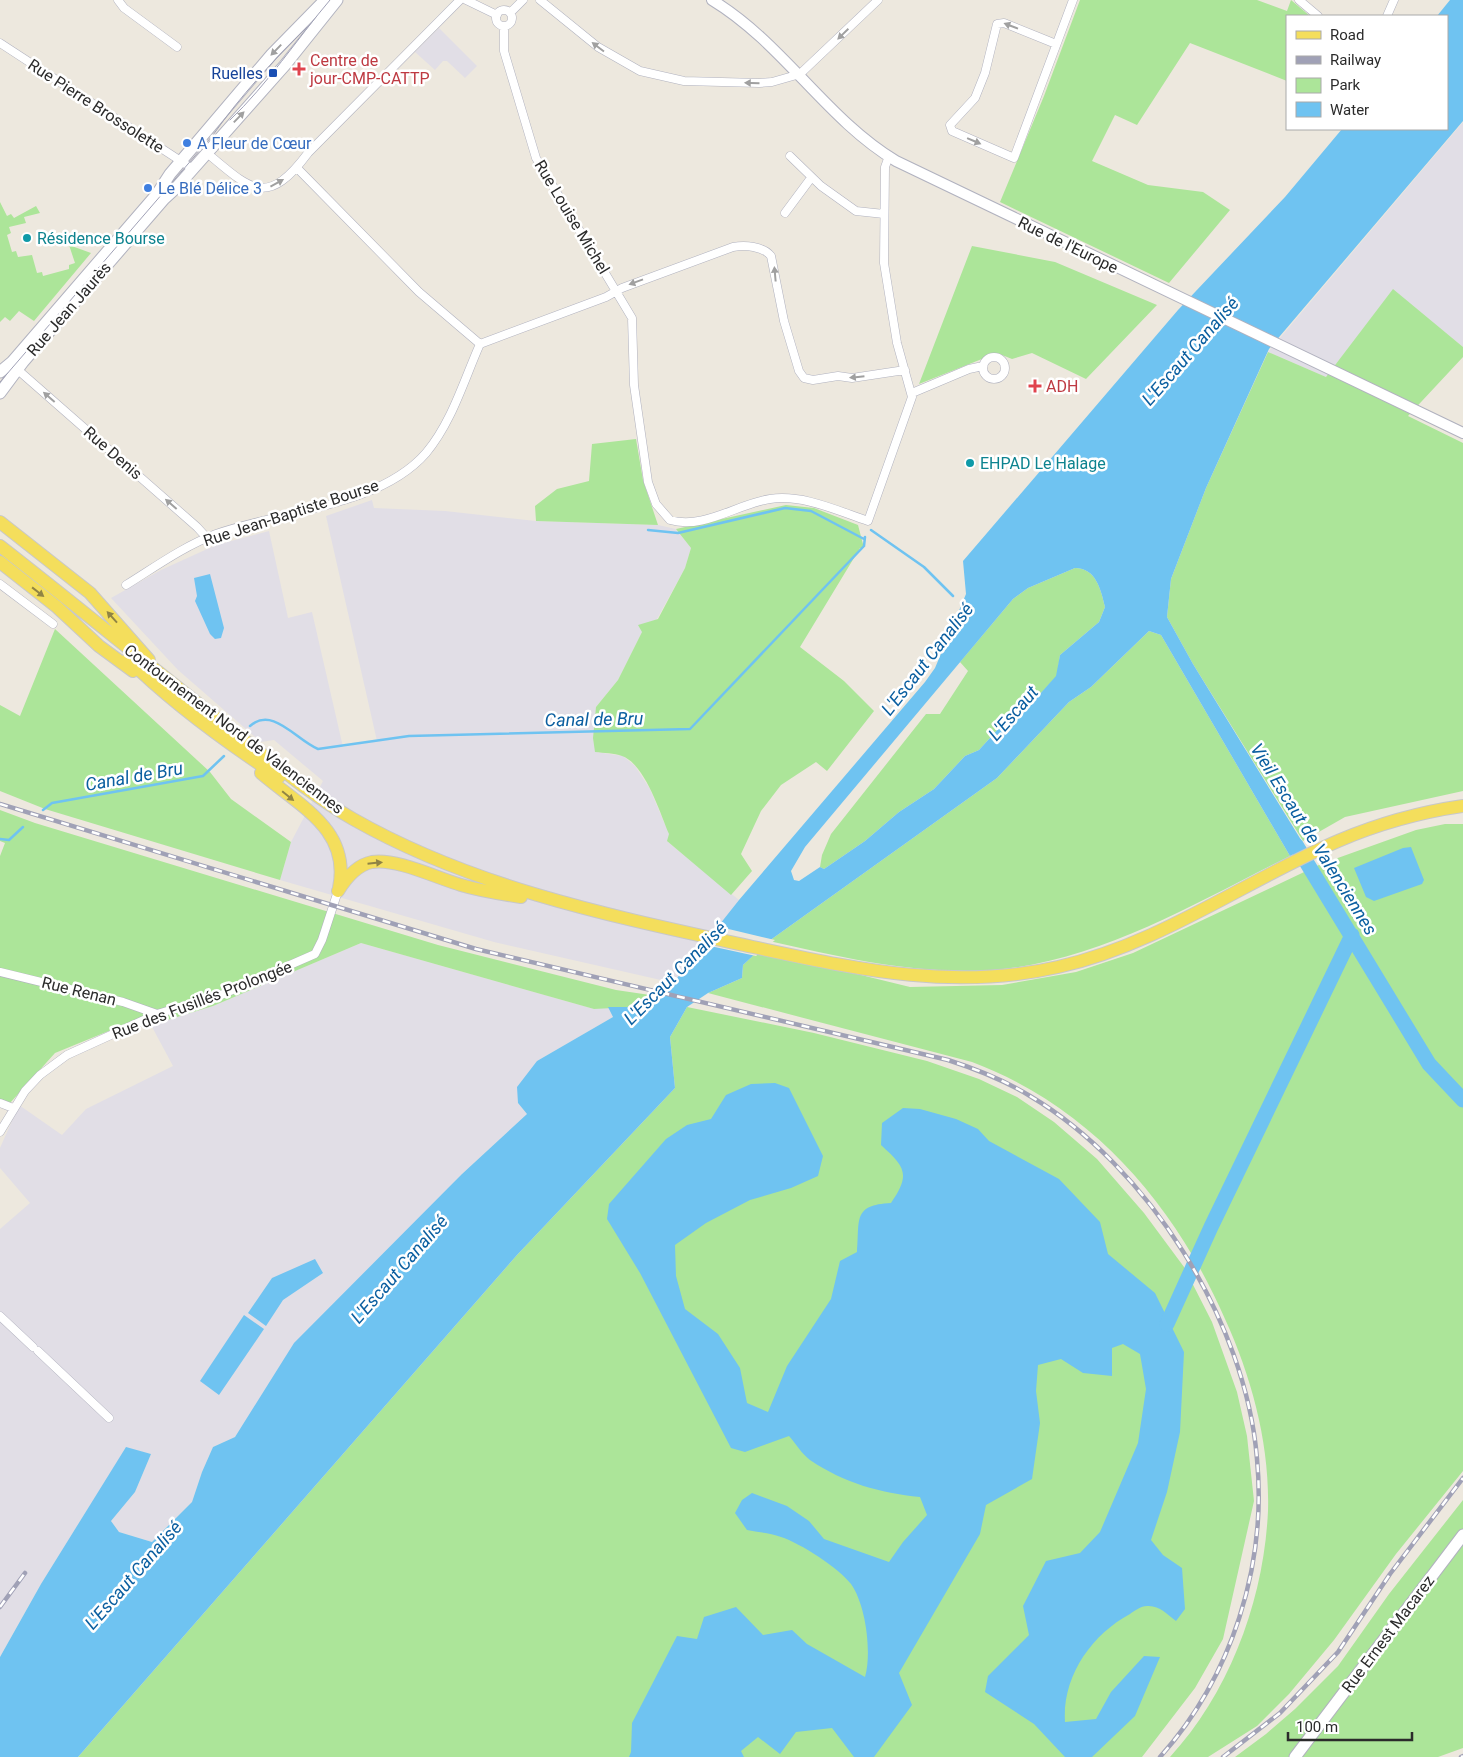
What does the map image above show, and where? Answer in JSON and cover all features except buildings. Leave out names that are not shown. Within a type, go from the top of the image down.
[{"type":"main road","name":"Rue Jean Jaurès","points":[[0,372],[145,208],[181,161],[272,54],[325,0]]},
{"type":"main road","name":"Rue Jean Jaurès","points":[[0,392],[164,199],[193,169],[284,65],[337,0]]},
{"type":"main road","points":[[0,522],[90,593],[168,680]]},
{"type":"main road","name":"Contournement Nord de Valenciennes","points":[[0,546],[168,680],[327,802],[372,829],[453,866],[507,886],[688,933],[864,970],[923,978],[983,978],[1050,969],[1108,953],[1153,936],[1324,848],[1394,822],[1463,806]]},
{"type":"main road","points":[[0,562],[57,607],[106,652],[168,695]]},
{"type":"main road","points":[[88,617],[133,664],[168,695],[329,830],[336,844],[340,861],[338,891]]},
{"type":"main road","points":[[212,730],[282,778],[327,802]]},
{"type":"main road","points":[[338,891],[345,880],[358,868],[370,862],[383,862],[482,891],[572,904]]},
{"type":"main road","name":"Rue Ernest Macarez","points":[[1295,1757],[1463,1535]]},
{"type":"street","points":[[118,0],[124,8],[177,47]]},
{"type":"street","points":[[207,153],[241,182],[256,188],[272,186],[298,169],[308,153],[460,0]]},
{"type":"street","points":[[466,0],[497,15]]},
{"type":"street","points":[[510,13],[523,0]]},
{"type":"street","points":[[540,0],[604,52],[648,74],[684,81],[759,83],[772,82],[800,74],[878,0]]},
{"type":"street","name":"Rue de l'Europe","points":[[712,0],[752,28],[856,131],[889,156],[927,177],[1463,433]]},
{"type":"street","points":[[1056,44],[1004,23],[997,24],[985,73],[975,98],[950,122],[950,129],[1014,158],[1073,0]]},
{"type":"street","points":[[1299,0],[1317,15]]},
{"type":"street","points":[[1387,15],[1394,0]]},
{"type":"street","points":[[503,10],[510,13],[511,23],[504,26],[498,22],[497,15],[503,10]]},
{"type":"street","name":"Rue Louise Michel","points":[[504,26],[504,51],[536,158],[628,308],[633,321],[634,385],[650,487],[656,504],[666,517],[689,523],[766,500],[780,499],[811,503],[868,520],[908,411],[912,393]]},
{"type":"street","name":"Rue Pierre Brossolette","points":[[0,43],[193,169]]},
{"type":"street","points":[[790,156],[811,178],[856,211],[884,214]]},
{"type":"street","points":[[889,156],[885,168],[884,263],[897,343],[912,393],[970,368],[984,366]]},
{"type":"street","points":[[298,169],[419,292],[480,344],[606,297],[616,290],[733,247],[767,251],[772,259],[784,321],[799,371],[804,378],[813,380],[838,376],[852,378],[905,370]]},
{"type":"street","points":[[785,213],[811,178]]},
{"type":"street","name":"Rue Jean-Baptiste Bourse","points":[[126,585],[207,538],[338,502],[382,484],[406,471],[426,452],[438,436],[480,344]]},
{"type":"street","name":"Rue Denis","points":[[18,370],[197,527],[207,538]]},
{"type":"street","points":[[0,584],[53,624]]},
{"type":"street","name":"Rue des Fusillés Prolongée","points":[[0,1132],[13,1108],[35,1080],[61,1058],[157,1014],[221,995],[301,962],[314,954],[320,944],[338,891]]},
{"type":"street","name":"Rue Renan","points":[[0,972],[123,1002],[157,1014]]},
{"type":"street","points":[[0,1103],[13,1108]]},
{"type":"street","points":[[0,1316],[109,1418]]},
{"type":"shaded area","points":[[439,28],[477,66],[465,78],[447,61],[443,61],[435,70],[415,52]]},
{"type":"shaded area","points":[[1463,122],[1463,347],[1393,290],[1326,377],[1268,352]]},
{"type":"shaded area","points":[[372,500],[374,508],[445,511],[536,521],[658,525],[676,529],[691,548],[685,568],[657,619],[642,632],[618,680],[596,707],[596,752],[623,756],[635,766],[650,789],[669,834],[668,842],[739,900],[674,983],[494,942],[280,880],[291,842],[323,781],[274,740],[261,742],[178,670],[111,598],[161,570],[216,545],[269,531],[288,618],[312,612],[343,747],[377,741],[326,516]]},
{"type":"shaded area","points":[[361,943],[594,1009],[608,1007],[613,1017],[537,1061],[518,1103],[527,1114],[462,1174],[247,1419],[235,1437],[213,1447],[192,1502],[152,1542],[119,1532],[111,1521],[135,1492],[151,1454],[126,1448],[41,1584],[0,1657],[0,1229],[30,1203],[0,1168],[0,1148],[19,1105],[62,1135],[86,1109],[173,1066],[151,1025],[213,1006]]},
{"type":"green space","points":[[1080,0],[1257,0],[1287,11],[1291,0],[1309,15],[1286,15],[1286,81],[1190,43],[1137,125],[1115,115],[1092,161],[1148,185],[1203,192],[1230,210],[1169,283],[1000,202],[1044,96]]},
{"type":"green space","points":[[0,202],[7,216],[11,214],[14,218],[36,206],[40,213],[24,217],[26,223],[9,227],[11,233],[7,235],[12,252],[16,251],[18,257],[32,255],[37,273],[42,272],[43,276],[69,269],[69,265],[75,263],[69,245],[91,253],[34,321],[19,311],[10,321],[5,317],[0,322]]},
{"type":"green space","points":[[972,246],[1055,262],[1157,305],[1086,379],[1032,353],[1012,359],[997,353],[919,384]]},
{"type":"green space","points":[[1393,289],[1463,347],[1463,357],[1408,416],[1463,443],[1463,791],[1345,817],[1303,841],[1193,664],[1167,617],[1171,579],[1206,488],[1268,352],[1326,377]]},
{"type":"green space","points":[[636,439],[643,480],[658,525],[536,521],[535,506],[557,489],[589,481],[592,444]]},
{"type":"green space","points":[[786,505],[814,508],[858,525],[864,548],[860,548],[800,647],[844,681],[874,711],[827,771],[816,762],[781,785],[761,811],[741,854],[752,871],[731,895],[667,841],[669,834],[661,814],[651,790],[638,769],[622,756],[595,752],[593,738],[596,707],[618,680],[642,632],[638,625],[658,619],[685,568],[691,548],[676,529]]},
{"type":"green space","points":[[1075,568],[1082,569],[1093,576],[1102,594],[1105,607],[1099,622],[1060,655],[1057,676],[1040,694],[1030,687],[1017,702],[1025,710],[1014,723],[999,728],[979,750],[965,756],[934,789],[899,812],[865,841],[824,869],[820,867],[822,855],[831,834],[926,714],[940,714],[968,671],[960,662],[1013,599],[1028,588]]},
{"type":"green space","points":[[55,629],[210,772],[231,799],[291,842],[280,880],[45,809],[0,791],[0,705],[20,716]]},
{"type":"green space","points":[[1149,631],[1161,635],[1290,856],[1135,932],[1094,948],[1053,960],[1011,968],[968,971],[918,968],[843,957],[769,941],[997,778],[1069,702],[1091,687]]},
{"type":"green space","points":[[0,810],[35,823],[438,945],[616,990],[650,995],[632,1007],[594,1009],[361,943],[213,1006],[151,1025],[138,1019],[55,1053],[10,1103],[0,1099],[0,856],[5,843],[0,841]]},
{"type":"green space","points":[[1445,824],[1463,824],[1463,1471],[1396,1554],[1334,1640],[1289,1694],[1257,1726],[1208,1757],[1170,1757],[1210,1704],[1240,1643],[1259,1577],[1268,1511],[1266,1461],[1251,1388],[1235,1341],[1225,1319],[1205,1277],[1181,1237],[1155,1199],[1125,1165],[1092,1133],[1055,1105],[1015,1081],[972,1062],[708,993],[742,978],[743,965],[759,950],[910,987],[1002,985],[1076,972],[1133,953],[1321,864],[1416,830]]},
{"type":"green space","points":[[687,1007],[814,1033],[927,1061],[979,1079],[1017,1097],[1054,1122],[1097,1159],[1144,1213],[1184,1267],[1212,1322],[1237,1392],[1247,1436],[1254,1501],[1223,1639],[1195,1688],[1142,1757],[78,1757],[517,1255],[675,1088],[670,1037]]},
{"type":"green space","points":[[1463,1500],[1463,1748],[1438,1757],[1235,1757],[1295,1709],[1338,1666],[1389,1594]]},
{"type":"water","name":"L'Escaut Canalisé","points":[[1450,0],[1463,0],[1463,121],[1269,349],[1206,488],[1171,579],[1167,617],[1193,664],[1306,848],[1290,856],[1161,635],[1149,631],[1091,687],[1069,702],[997,778],[769,941],[743,965],[742,978],[708,993],[687,1007],[670,1037],[675,1088],[517,1255],[78,1757],[0,1757],[0,1657],[41,1584],[126,1447],[151,1454],[135,1492],[111,1521],[119,1532],[152,1542],[192,1502],[213,1447],[235,1437],[294,1343],[462,1174],[527,1114],[518,1103],[517,1087],[537,1061],[613,1017],[608,1007],[632,1007],[674,982],[739,900],[935,668],[966,594],[963,561],[1178,310],[1285,197],[1341,130],[1448,130],[1448,15],[1438,15]],"holes":[[[1075,568],[1088,572],[1093,576],[1099,587],[1105,607],[1099,622],[1060,655],[1056,676],[1014,723],[999,728],[979,750],[965,756],[934,789],[899,812],[865,841],[824,869],[820,867],[799,881],[794,880],[791,871],[805,847],[1013,599],[1028,588]]]},
{"type":"water","points":[[210,574],[224,628],[221,638],[215,639],[210,634],[195,601],[197,596],[194,578]]},
{"type":"water","points":[[1411,847],[1424,880],[1422,884],[1374,901],[1366,897],[1354,868],[1403,848]]},
{"type":"water","points":[[775,1083],[789,1088],[823,1156],[818,1176],[791,1188],[750,1200],[706,1223],[675,1245],[676,1276],[685,1309],[718,1334],[740,1368],[747,1403],[768,1412],[787,1366],[831,1299],[840,1261],[857,1252],[860,1216],[870,1207],[891,1203],[897,1193],[903,1178],[902,1171],[896,1159],[881,1145],[882,1123],[903,1108],[920,1109],[956,1119],[978,1129],[989,1141],[1059,1179],[1100,1222],[1108,1254],[1155,1293],[1184,1352],[1180,1432],[1167,1492],[1151,1540],[1163,1555],[1182,1568],[1185,1609],[1176,1621],[1163,1610],[1155,1607],[1147,1606],[1140,1608],[1103,1633],[1082,1659],[1068,1689],[1065,1705],[1065,1722],[1096,1719],[1111,1692],[1144,1656],[1160,1657],[1135,1716],[1092,1757],[1065,1757],[1034,1724],[985,1692],[988,1676],[1029,1635],[1023,1606],[1046,1561],[1080,1553],[1100,1532],[1138,1443],[1146,1389],[1140,1354],[1123,1344],[1112,1348],[1112,1376],[1083,1373],[1061,1359],[1038,1365],[1036,1391],[1040,1423],[1032,1479],[986,1505],[980,1534],[899,1673],[912,1705],[874,1757],[854,1757],[832,1728],[796,1732],[780,1754],[758,1737],[741,1751],[744,1757],[629,1757],[631,1752],[632,1723],[677,1636],[697,1639],[704,1617],[736,1607],[763,1635],[792,1630],[807,1644],[865,1677],[868,1655],[866,1629],[860,1604],[851,1584],[829,1564],[789,1540],[747,1530],[735,1513],[742,1500],[752,1493],[787,1506],[809,1521],[824,1539],[889,1562],[903,1542],[927,1515],[920,1497],[877,1490],[836,1475],[810,1460],[789,1436],[745,1452],[731,1448],[640,1273],[607,1219],[609,1204],[666,1139],[687,1125],[711,1119],[726,1095],[751,1084]]},
{"type":"water","points":[[315,1259],[323,1273],[283,1300],[266,1326],[248,1313],[272,1278]]},
{"type":"water","points":[[244,1315],[264,1329],[219,1395],[200,1381]]},
{"type":"pier","points":[[716,926],[775,940],[756,956],[701,944]]},
{"type":"waterway","name":"Canal de Bru","points":[[648,530],[678,533],[785,508],[811,511],[864,539]]},
{"type":"waterway","name":"L'Escaut Canalisé","points":[[871,530],[924,567],[953,596]]},
{"type":"waterway","name":"Canal de Bru","points":[[250,726],[259,721],[276,722],[318,749],[409,736],[690,729],[864,546],[865,537]]},
{"type":"waterway","name":"Canal de Bru","points":[[43,810],[52,803],[203,776],[224,756]]},
{"type":"waterway","name":"Canal de Bru","points":[[0,839],[9,840],[23,827]]},
{"type":"waterway","name":"Vieil Escaut de Valenciennes","points":[[1296,845],[1429,1064],[1463,1100]]},
{"type":"waterway","points":[[1167,1324],[1211,1227],[1352,935]]},
{"type":"tram line","points":[[230,120],[269,77],[330,0]]},
{"type":"tram line","points":[[0,382],[213,135],[246,92],[307,27]]},
{"type":"railway","points":[[0,804],[476,949],[948,1060],[1010,1085],[1030,1096],[1073,1126],[1114,1163],[1151,1205],[1184,1252],[1211,1302],[1233,1354],[1249,1407],[1257,1459],[1259,1499],[1256,1539],[1250,1579],[1239,1618],[1225,1656],[1207,1692],[1185,1726],[1160,1757]]},
{"type":"railway","points":[[1223,1757],[1280,1713],[1338,1652],[1390,1574],[1463,1478]]},
{"type":"railway","points":[[0,1607],[25,1573]]},
{"type":"place","name":"Centre de jour-CMP-CATTP","points":[[299,69]]},
{"type":"place","name":"Ruelles","points":[[273,73]]},
{"type":"place","name":"A Fleur de Cœur","points":[[187,143]]},
{"type":"place","name":"Le Blé Délice 3","points":[[148,188]]},
{"type":"place","name":"Résidence Bourse","points":[[27,238]]},
{"type":"place","name":"ADH","points":[[1035,386]]},
{"type":"place","name":"EHPAD Le Halage","points":[[970,463]]},
{"type":"water label","name":"L'Escaut","points":[[1013,713]]}]
